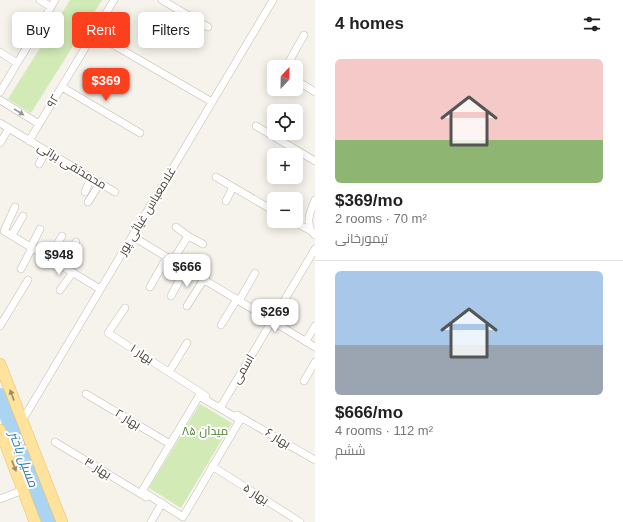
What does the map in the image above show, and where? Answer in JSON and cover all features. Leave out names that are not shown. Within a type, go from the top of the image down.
[{"type":"main road","points":[[0,364],[21,421],[62,522]]},
{"type":"main road","points":[[0,431],[35,522]]},
{"type":"street","points":[[40,0],[51,7]]},
{"type":"street","points":[[0,92],[55,0]]},
{"type":"street","name":"۹۲","points":[[107,12],[114,0]]},
{"type":"street","points":[[162,0],[208,27]]},
{"type":"street","name":"غلامعباس غیاثی پور","points":[[21,421],[272,0]]},
{"type":"street","points":[[290,60],[304,36]]},
{"type":"street","name":"۹۲","points":[[29,140],[86,48]]},
{"type":"street","points":[[118,48],[212,102]]},
{"type":"street","points":[[0,52],[17,63]]},
{"type":"street","points":[[303,84],[315,92]]},
{"type":"street","points":[[62,87],[140,134]]},
{"type":"street","points":[[0,100],[39,124]]},
{"type":"street","name":"محمدتقی براتی","points":[[0,123],[115,192]]},
{"type":"street","points":[[256,126],[315,161]]},
{"type":"street","points":[[0,143],[9,128]]},
{"type":"street","points":[[39,164],[46,150]]},
{"type":"street","points":[[85,192],[91,178]]},
{"type":"street","points":[[216,178],[267,206]]},
{"type":"street","points":[[88,202],[100,183]]},
{"type":"street","points":[[226,201],[233,187]]},
{"type":"street","points":[[313,233],[308,222],[315,200]]},
{"type":"street","points":[[15,207],[4,231],[100,289]]},
{"type":"street","points":[[12,235],[23,216]]},
{"type":"street","points":[[176,227],[188,236],[203,244]]},
{"type":"street","points":[[303,227],[313,233]]},
{"type":"street","points":[[21,268],[40,229]]},
{"type":"street","points":[[49,258],[62,236]]},
{"type":"street","points":[[132,236],[315,347]]},
{"type":"street","points":[[150,287],[188,236]]},
{"type":"street","points":[[62,266],[76,242]]},
{"type":"street","name":"اسمی","points":[[221,406],[315,249]]},
{"type":"street","points":[[171,296],[186,268]]},
{"type":"street","points":[[60,290],[73,272]]},
{"type":"street","points":[[221,325],[255,273]]},
{"type":"street","points":[[187,306],[204,279]]},
{"type":"street","points":[[0,326],[28,280]]},
{"type":"street","name":"بهار ۱","points":[[125,308],[108,333],[221,406]]},
{"type":"street","points":[[306,341],[315,326]]},
{"type":"street","points":[[170,372],[187,343]]},
{"type":"street","points":[[304,381],[315,362]]},
{"type":"street","name":"بهار ۲","points":[[86,394],[170,444]]},
{"type":"street","points":[[161,505],[183,516],[240,420],[221,406],[199,396],[142,491],[161,505],[184,521]]},
{"type":"street","name":"بهار ۶","points":[[221,406],[315,460]]},
{"type":"street","name":"بهار ۳","points":[[55,442],[140,494],[161,505]]},
{"type":"street","name":"بهار ۵","points":[[212,466],[300,522]]},
{"type":"street","points":[[0,499],[23,490]]},
{"type":"street","points":[[151,522],[161,505]]},
{"type":"green space","points":[[70,0],[102,0],[94,12],[72,12],[72,48],[31,113],[8,99],[40,48],[64,48],[64,12],[62,12]]},
{"type":"green space","name":"میدان ۸۵","points":[[200,404],[232,423],[181,508],[149,488]]},
{"type":"waterway","name":"مسیل باختر","points":[[0,396],[48,522]]}]
